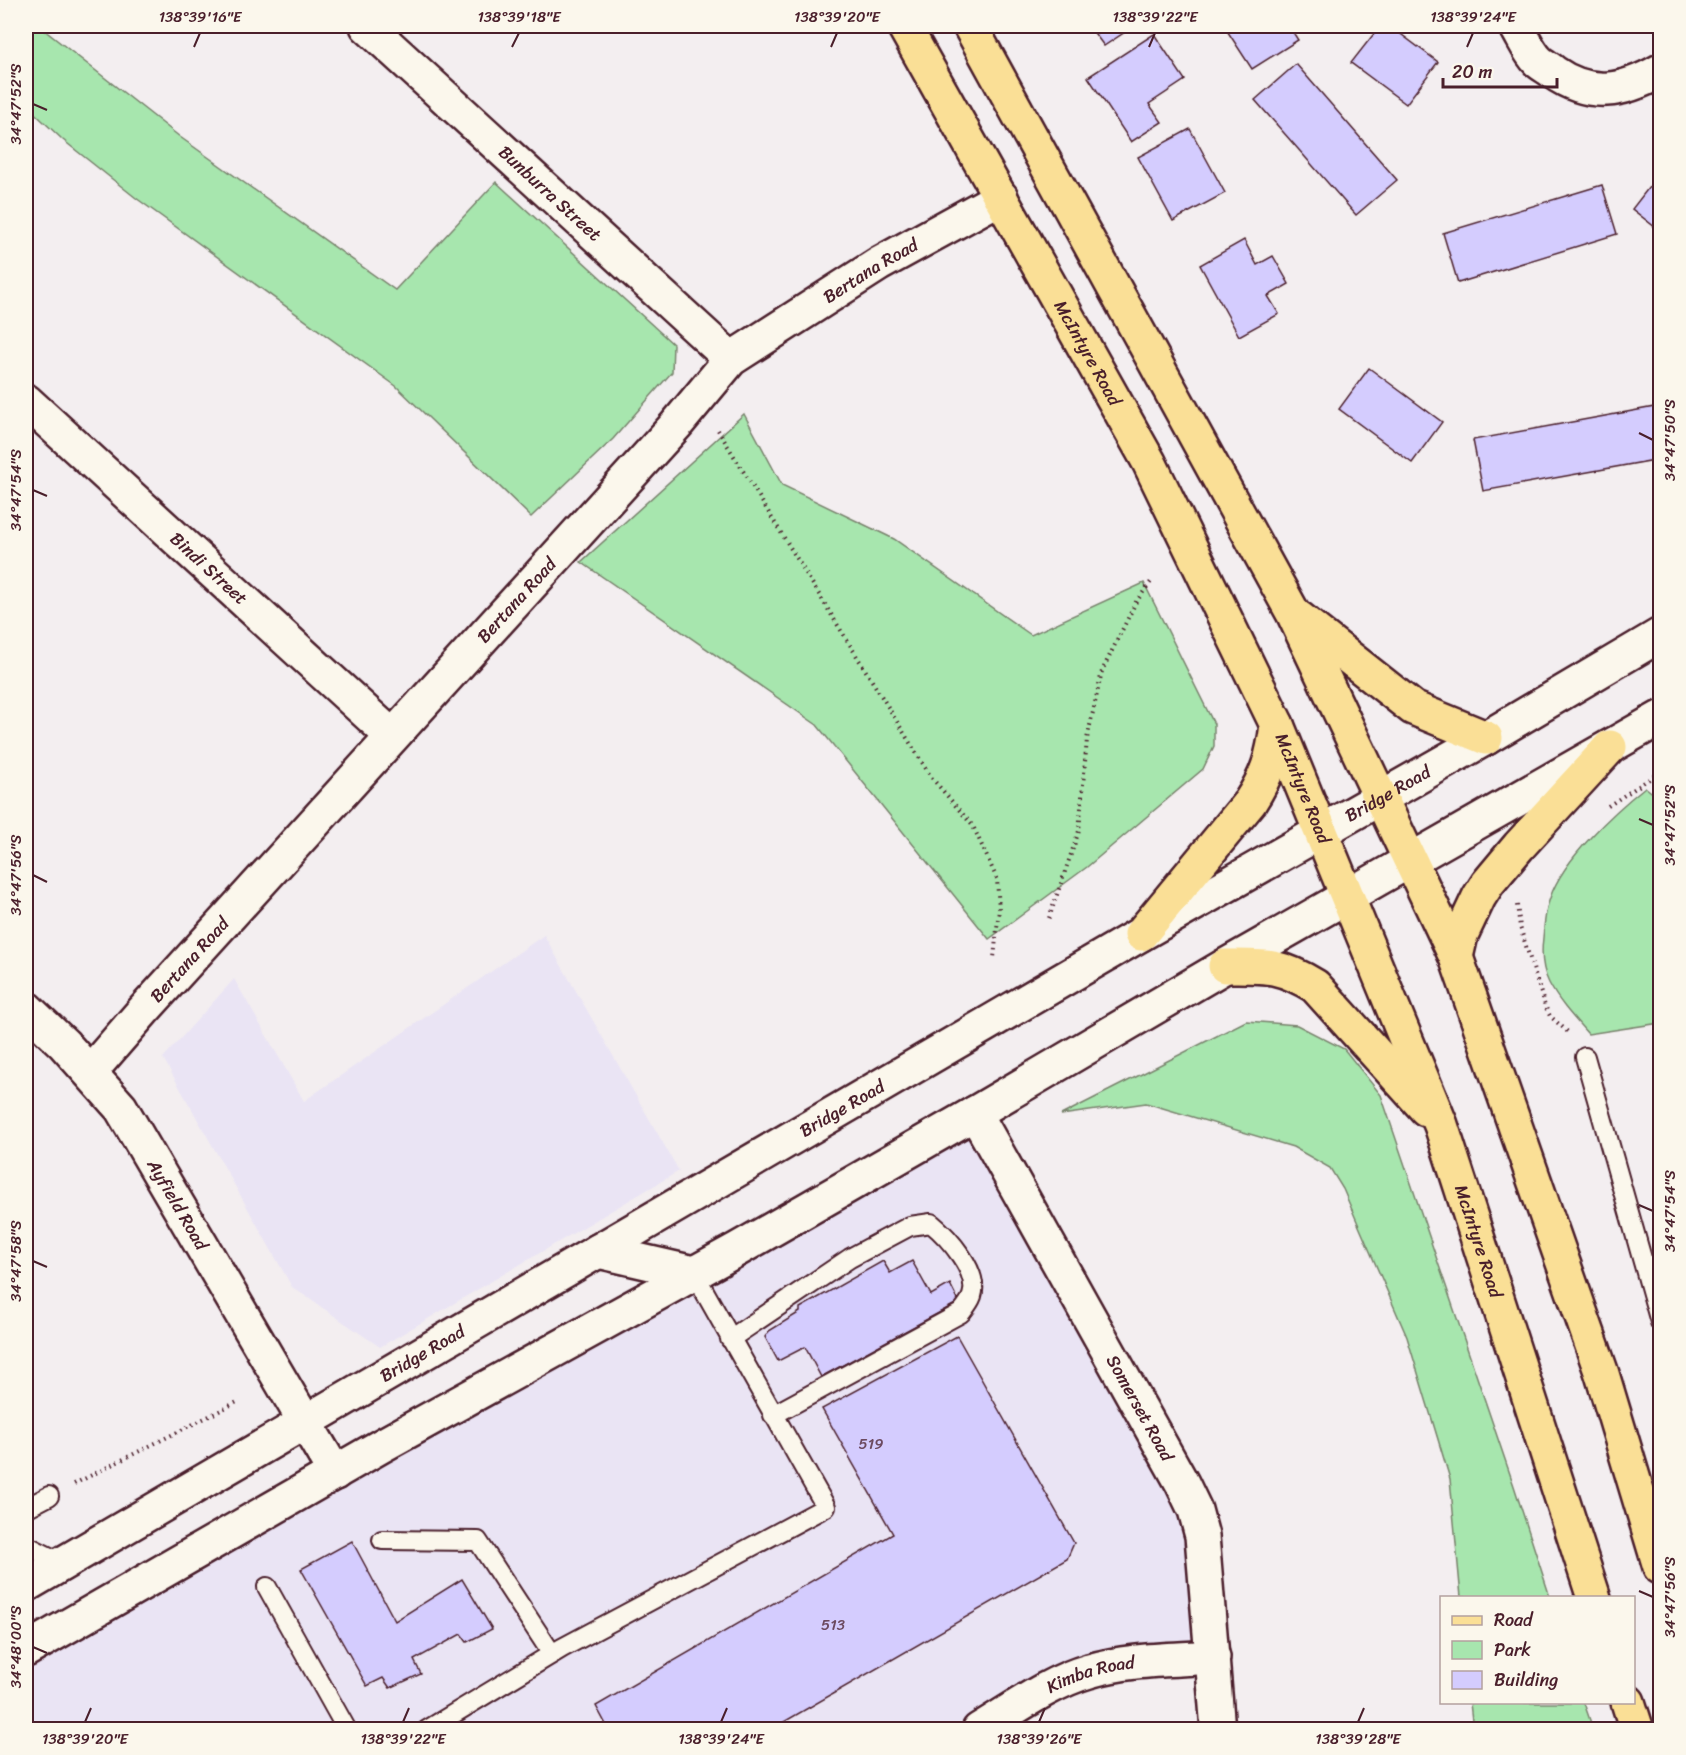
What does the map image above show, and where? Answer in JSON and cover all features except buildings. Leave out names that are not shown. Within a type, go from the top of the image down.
[{"type":"main road","name":"Bunburra Street","points":[[368,26],[731,359]]},
{"type":"main road","name":"McIntyre Road","points":[[904,26],[1149,462],[1277,726],[1441,1125],[1593,1596]]},
{"type":"main road","points":[[970,26],[1293,613],[1456,957],[1602,1374],[1660,1567]]},
{"type":"main road","points":[[1516,26],[1538,60],[1567,82],[1581,87],[1609,90],[1637,84],[1660,71]]},
{"type":"main road","name":"Bertana Road","points":[[90,1072],[731,359],[879,264],[1001,197]]},
{"type":"main road","name":"Bindi Street","points":[[26,401],[392,736]]},
{"type":"main road","points":[[1293,613],[1413,708],[1486,738]]},
{"type":"main road","name":"Bridge Road","points":[[26,1585],[1141,934],[1486,738],[1660,635]]},
{"type":"main road","points":[[26,1650],[335,1473],[975,1113],[1225,966],[1660,718]]},
{"type":"main road","points":[[1141,934],[1260,787],[1273,755],[1277,726]]},
{"type":"main road","points":[[1456,957],[1461,935],[1488,883],[1610,747]]},
{"type":"main road","points":[[1225,966],[1274,966],[1295,974],[1315,986],[1441,1125]]},
{"type":"main road","name":"Ayfield Road","points":[[26,1008],[64,1044],[121,1108],[335,1473]]},
{"type":"main road","name":"Somerset Road","points":[[975,1113],[1195,1510],[1202,1536],[1214,1657],[1218,1730]]},
{"type":"main road","points":[[598,1251],[694,1273]]},
{"type":"main road","name":"Kimba Road","points":[[979,1730],[1046,1690],[1088,1671],[1138,1663],[1214,1657]]},
{"type":"main road","points":[[1629,1704],[1637,1730]]},
{"type":"lane","points":[[1585,1057],[1660,1322]]},
{"type":"lane","points":[[730,1339],[850,1258],[910,1226],[931,1223],[947,1237],[962,1258],[972,1279],[972,1296],[962,1312],[773,1415]]},
{"type":"lane","points":[[427,1730],[552,1654],[826,1507],[694,1273]]},
{"type":"lane","points":[[26,1508],[49,1496]]},
{"type":"lane","points":[[382,1540],[478,1541],[552,1654]]},
{"type":"lane","points":[[26,1545],[64,1563]]},
{"type":"lane","points":[[267,1587],[347,1730]]},
{"type":"path","points":[[698,398],[931,777],[973,826],[998,879],[999,909],[994,958]]},
{"type":"path","points":[[1049,918],[1079,831],[1087,739],[1102,671],[1136,602],[1153,579]]},
{"type":"path","points":[[1603,810],[1660,772]]},
{"type":"path","points":[[1654,776],[1660,781]]},
{"type":"path","points":[[1521,899],[1517,906],[1520,927],[1545,1006],[1550,1017],[1571,1035],[1585,1057]]},
{"type":"path","points":[[49,1496],[237,1402]]},
{"type":"shaded area","points":[[544,935],[679,1171],[380,1347],[292,1287],[163,1058],[234,979],[304,1101]]},
{"type":"shaded area","points":[[975,1113],[1182,1483],[1213,1657],[1149,1662],[979,1729],[26,1730],[26,1650]]},
{"type":"green space","points":[[26,26],[39,26],[180,137],[395,290],[496,182],[673,344],[672,372],[613,439],[531,517],[396,386],[136,198],[63,140],[26,105]]},
{"type":"green space","points":[[744,414],[782,485],[894,539],[1031,635],[1144,583],[1214,724],[1214,746],[1203,769],[1087,867],[989,939],[817,725],[581,562]]},
{"type":"green space","points":[[1645,787],[1660,799],[1660,1023],[1588,1034],[1557,997],[1545,972],[1542,950],[1547,908],[1557,883],[1578,852],[1619,809]]},
{"type":"green space","points":[[1246,1021],[1297,1025],[1344,1049],[1381,1095],[1550,1596],[1461,1596],[1450,1479],[1407,1337],[1343,1189],[1330,1168],[1293,1147],[1146,1103],[1061,1115]]},
{"type":"green space","points":[[1470,1704],[1584,1704],[1593,1729],[1473,1729]]}]
